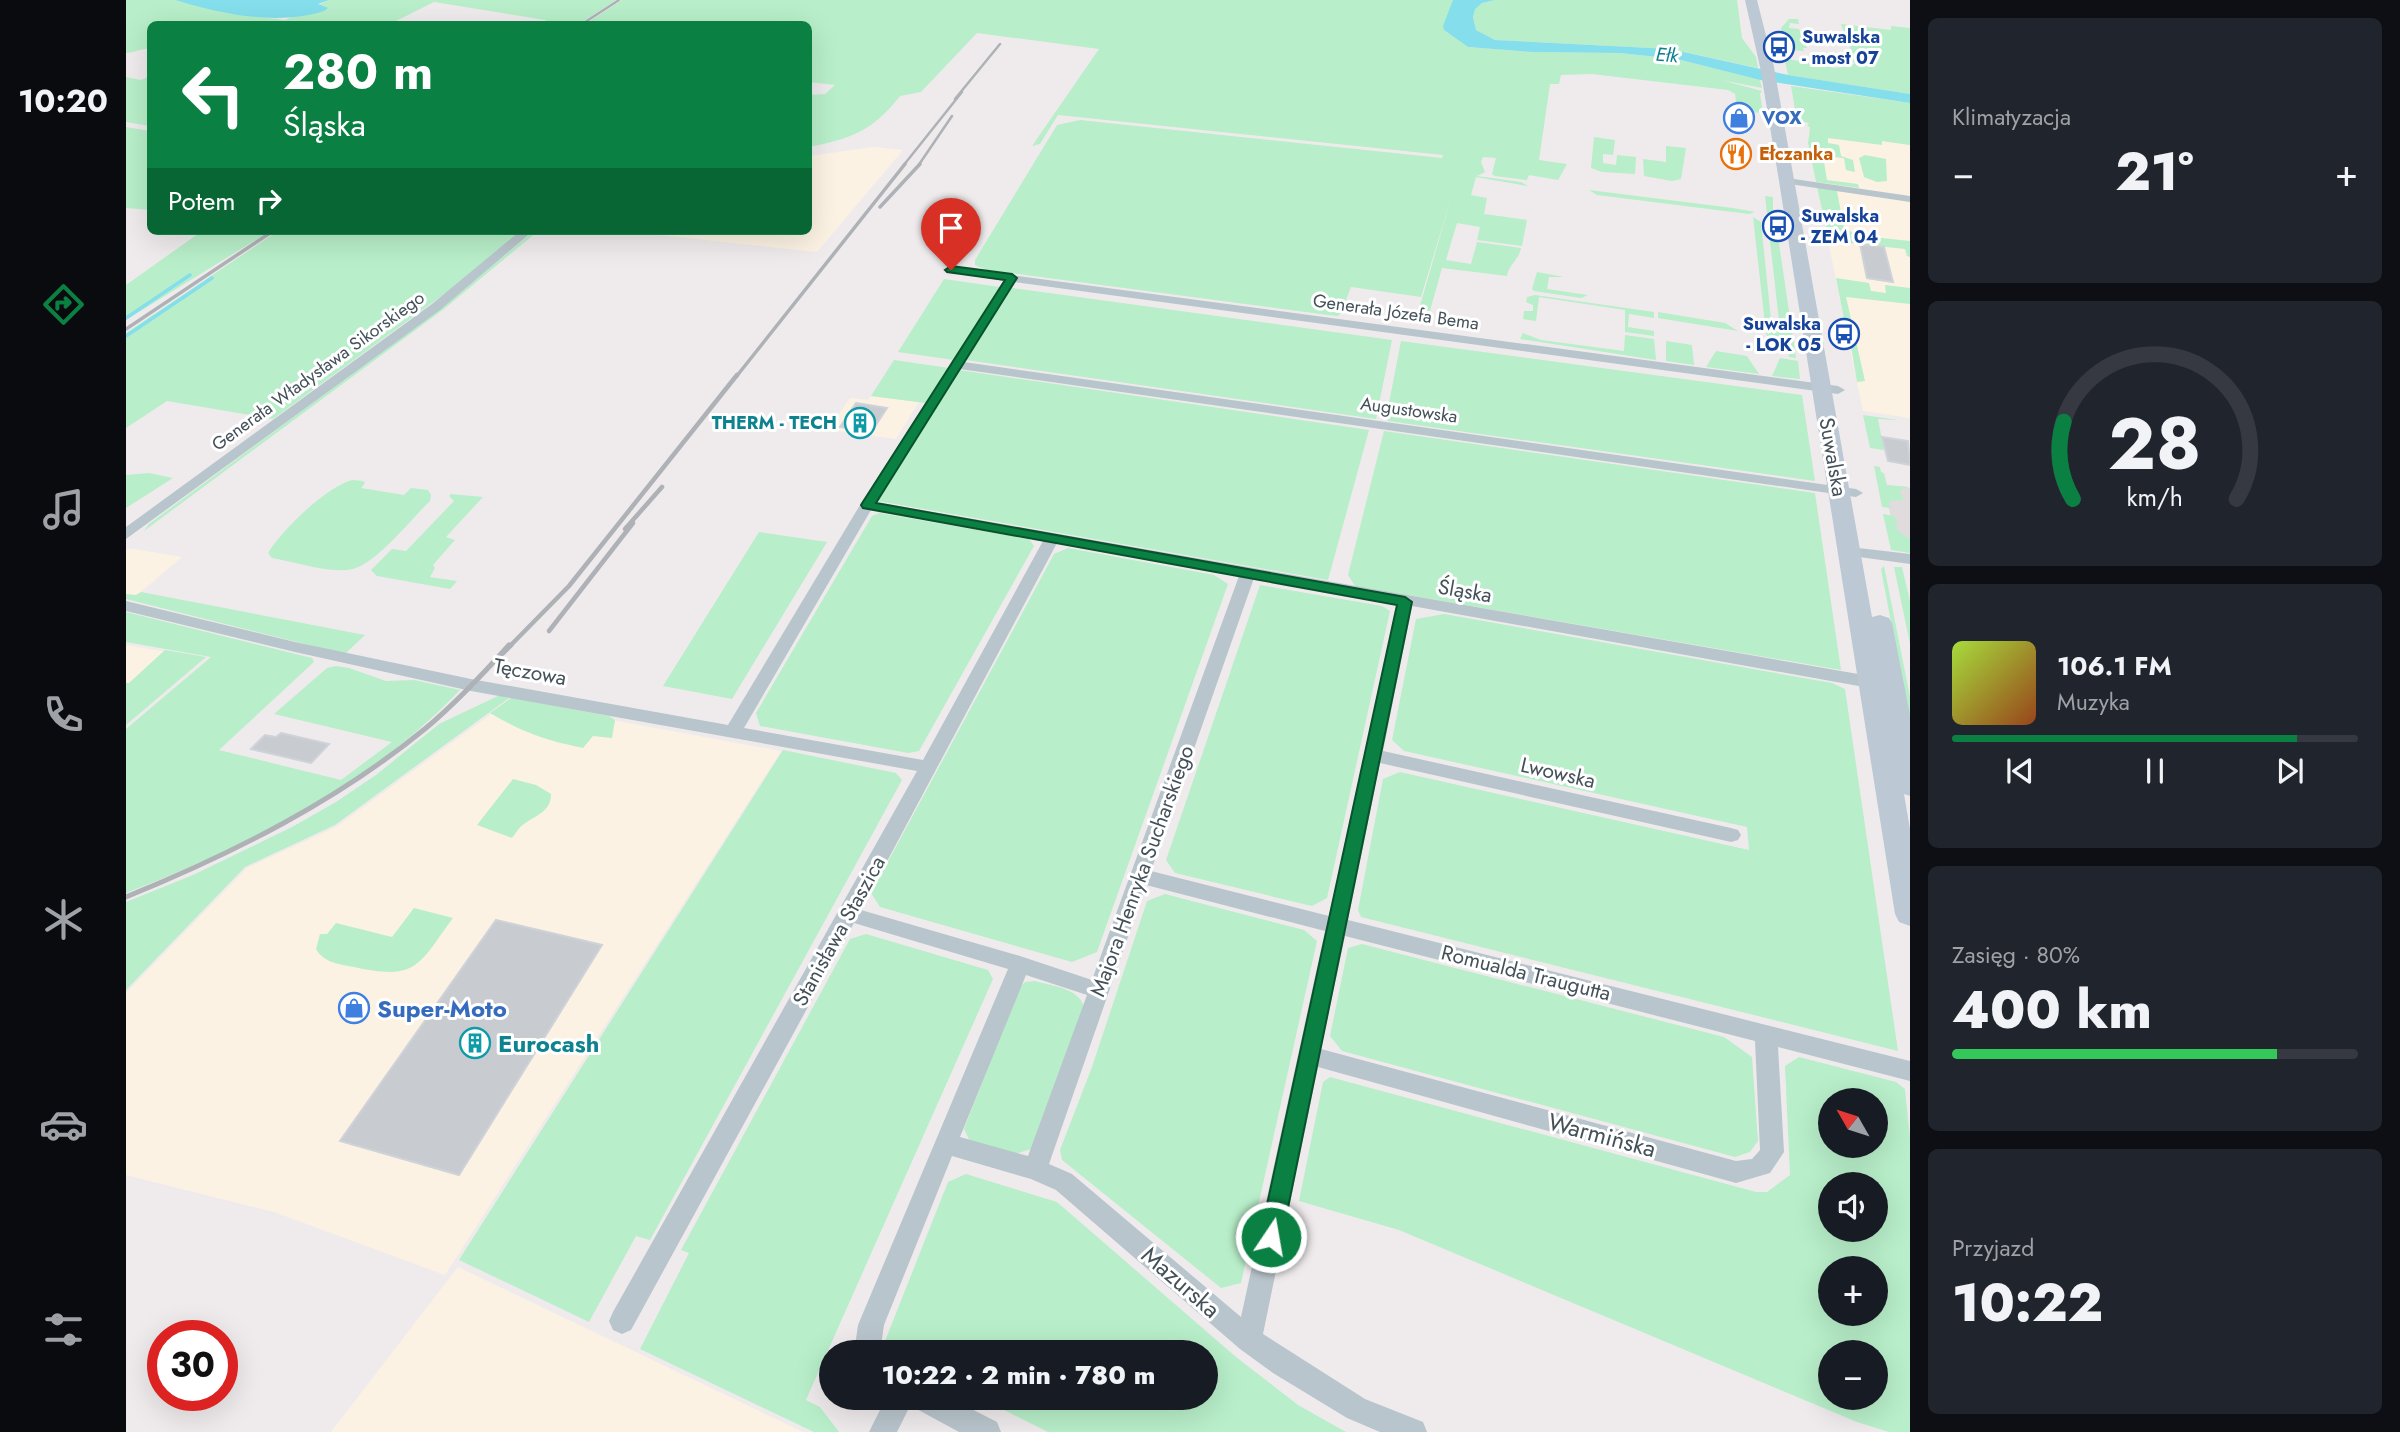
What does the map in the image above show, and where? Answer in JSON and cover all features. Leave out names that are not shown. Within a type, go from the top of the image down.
[{"type":"street","name":"Suwalska","points":[[1751,0],[1774,77]]},
{"type":"street","name":"Suwalska","points":[[1760,0],[1881,684],[1910,914]]},
{"type":"street","points":[[1794,181],[1910,200]]},
{"type":"street","name":"Generała Władysława Sikorskiego","points":[[126,534],[436,307],[522,235]]},
{"type":"street","name":"Generała Józefa Bema","points":[[951,270],[1830,389]]},
{"type":"street","points":[[733,732],[867,505],[1012,278]]},
{"type":"street","name":"Augustowska","points":[[956,365],[1848,492]]},
{"type":"street","name":"Śląska","points":[[867,505],[1881,684]]},
{"type":"street","name":"Stanisława Staszica","points":[[622,1321],[849,914],[1052,538]]},
{"type":"street","points":[[1858,553],[1910,559]]},
{"type":"street","name":"Majora Henryka Sucharskiego","points":[[1035,1169],[1248,573]]},
{"type":"street","points":[[1249,1340],[1405,602]]},
{"type":"street","name":"Tęczowa","points":[[126,606],[295,647],[471,685],[929,767]]},
{"type":"street","name":"Suwalska","points":[[1881,684],[1910,786]]},
{"type":"street","name":"Lwowska","points":[[1374,755],[1731,835]]},
{"type":"street","name":"Romualda Traugutta","points":[[1141,876],[1910,1072]]},
{"type":"street","points":[[849,914],[1020,964],[1100,991]]},
{"type":"street","points":[[867,1340],[871,1325],[1020,964]]},
{"type":"street","name":"Warmińska","points":[[1311,1056],[1736,1172],[1754,1169],[1766,1163],[1772,1152],[1766,1034]]},
{"type":"street","name":"Mazurska","points":[[946,1144],[1035,1169],[1063,1182],[1249,1340],[1314,1386],[1356,1409],[1413,1432]]},
{"type":"street","points":[[883,1432],[894,1410]]},
{"type":"street","points":[[945,1410],[987,1432]]},
{"type":"shaded area","points":[[1809,131],[1910,145],[1910,418],[1863,411],[1808,143]]},
{"type":"shaded area","points":[[873,147],[903,150],[817,252],[659,235],[812,235],[812,156]]},
{"type":"shaded area","points":[[871,396],[919,402],[896,439],[828,430],[850,398],[868,400]]},
{"type":"shaded area","points":[[1884,488],[1910,488],[1910,541],[1894,530]]},
{"type":"shaded area","points":[[126,549],[182,557],[136,596],[126,594]]},
{"type":"shaded area","points":[[126,645],[203,658],[126,723]]},
{"type":"shaded area","points":[[509,701],[781,751],[445,1275],[274,1212],[126,1175],[126,993],[247,868],[336,827]]},
{"type":"shaded area","points":[[458,1267],[803,1432],[331,1432]]},
{"type":"green space","points":[[126,0],[175,0],[224,12],[285,20],[329,0],[616,0],[584,21],[546,21],[434,2],[396,21],[147,21],[147,49],[126,53]]},
{"type":"green space","points":[[622,0],[1453,0],[1444,30],[1468,47],[1532,52],[1620,53],[1677,59],[1760,80],[1762,88],[1721,80],[1762,91],[1760,94],[1763,113],[1737,111],[1735,94],[1728,90],[1592,74],[1561,75],[1559,84],[1550,84],[1539,160],[1567,164],[1558,180],[1529,175],[1527,180],[1495,176],[1492,174],[1496,158],[1483,157],[1481,162],[1485,172],[1477,176],[1521,182],[1528,186],[1476,177],[1471,195],[1487,198],[1484,214],[1527,220],[1522,246],[1477,240],[1480,227],[1457,223],[1446,260],[1471,264],[1477,242],[1521,248],[1518,256],[1507,276],[1442,268],[1426,325],[1415,323],[1452,195],[1421,297],[1351,287],[1338,316],[987,270],[975,265],[975,260],[1057,125],[1080,120],[1442,158],[1443,155],[1058,115],[1040,144],[1032,146],[1099,49],[977,33],[921,92],[900,96],[880,118],[860,132],[812,146],[812,95],[825,94],[835,85],[812,82],[812,21],[590,21]]},
{"type":"green space","points":[[1495,0],[1737,0],[1742,38],[1756,57],[1758,68],[1670,49],[1495,40],[1476,30],[1473,17],[1474,9],[1482,3]]},
{"type":"green space","points":[[1789,19],[1798,19],[1799,24],[1790,23],[1789,28],[1799,29],[1807,48],[1803,48],[1804,51],[1791,50],[1792,56],[1788,56],[1781,28]]},
{"type":"green space","points":[[1841,24],[1891,30],[1891,26],[1910,28],[1910,94],[1788,75],[1785,61],[1788,59],[1835,68],[1854,64]]},
{"type":"green space","points":[[126,77],[141,80],[147,77],[147,126],[126,122]]},
{"type":"green space","points":[[1791,86],[1910,103],[1910,145],[1882,141],[1882,145],[1828,138],[1828,143],[1839,145],[1841,156],[1853,160],[1855,172],[1846,170],[1844,158],[1823,156],[1827,180],[1858,184],[1859,188],[1816,182],[1808,143],[1809,123],[1804,122],[1804,125],[1796,115]]},
{"type":"green space","points":[[126,127],[147,130],[147,210],[126,208]]},
{"type":"green space","points":[[1594,137],[1615,140],[1613,155],[1603,154],[1603,163],[1616,165],[1617,155],[1636,157],[1635,174],[1602,172],[1591,168]]},
{"type":"green space","points":[[1666,146],[1686,148],[1681,179],[1672,181],[1644,176],[1643,159],[1666,162]]},
{"type":"green space","points":[[1865,155],[1886,159],[1887,181],[1877,182],[1864,177],[1859,158]]},
{"type":"green space","points":[[1817,187],[1886,198],[1837,191],[1844,229],[1863,236],[1910,241],[1910,257],[1905,249],[1829,241]]},
{"type":"green space","points":[[1589,190],[1755,212],[1749,214],[1597,195]]},
{"type":"green space","points":[[1765,196],[1773,197],[1773,229],[1778,237],[1796,358],[1789,357],[1786,339],[1767,336],[1765,329],[1780,330]]},
{"type":"green space","points":[[1753,217],[1761,222],[1771,320],[1765,324]]},
{"type":"green space","points":[[196,235],[264,235],[126,320],[126,285]]},
{"type":"green space","points":[[272,235],[515,235],[447,292],[273,419],[167,401],[126,428],[126,333]]},
{"type":"green space","points":[[529,235],[533,235],[444,309],[144,531],[149,524],[441,308]]},
{"type":"green space","points":[[1537,272],[1564,277],[1549,277],[1547,289],[1588,295],[1581,298],[1534,291],[1532,289]]},
{"type":"green space","points":[[1836,278],[1869,283],[1871,291],[1886,293],[1885,285],[1910,288],[1910,304],[1846,297],[1865,381],[1857,382]]},
{"type":"green space","points":[[944,279],[1000,287],[954,360],[898,352]]},
{"type":"green space","points":[[1012,288],[1392,340],[1376,419],[966,360]]},
{"type":"green space","points":[[1535,295],[1654,312],[1654,318],[1629,314],[1628,327],[1654,331],[1654,336],[1625,332],[1625,310],[1539,297],[1536,321],[1523,319],[1524,311],[1533,311],[1533,305],[1526,302],[1527,297]]},
{"type":"green space","points":[[1658,312],[1725,323],[1738,331],[1658,318]]},
{"type":"green space","points":[[1523,333],[1541,340],[1624,351],[1625,335],[1654,339],[1656,360],[1520,339]]},
{"type":"green space","points":[[1401,341],[1802,395],[1815,481],[1388,421],[1386,418]]},
{"type":"green space","points":[[1666,341],[1692,345],[1694,365],[1666,361]]},
{"type":"green space","points":[[1716,351],[1747,356],[1759,374],[1706,367]]},
{"type":"green space","points":[[1780,358],[1798,361],[1800,379],[1772,376]]},
{"type":"green space","points":[[894,360],[949,368],[925,403],[871,396]]},
{"type":"green space","points":[[959,370],[1369,430],[1328,580],[878,501]]},
{"type":"green space","points":[[1863,415],[1898,420],[1878,419],[1884,450],[1870,448]]},
{"type":"green space","points":[[1384,431],[1815,493],[1841,670],[1355,586],[1348,575]]},
{"type":"green space","points":[[1874,466],[1880,467],[1887,485],[1910,487],[1899,490],[1904,500],[1889,501],[1890,508],[1882,507]]},
{"type":"green space","points":[[149,473],[173,478],[126,508],[126,475]]},
{"type":"green space","points":[[352,480],[363,481],[365,483],[361,488],[404,495],[411,488],[428,490],[430,501],[373,558],[353,569],[323,569],[272,558],[268,553],[294,522],[330,491]]},
{"type":"green space","points":[[449,496],[483,497],[446,537],[455,540],[433,565],[435,568],[430,577],[457,581],[450,589],[377,576],[371,570],[392,549],[406,551],[454,501]]},
{"type":"green space","points":[[879,513],[1029,539],[1034,546],[919,751],[908,753],[760,726],[756,713],[872,516]]},
{"type":"green space","points":[[1883,514],[1895,516],[1898,531],[1910,539],[1910,553],[1891,550]]},
{"type":"green space","points":[[759,532],[827,542],[732,699],[663,686]]},
{"type":"green space","points":[[1068,548],[1214,575],[1228,584],[1097,952],[1072,962],[880,907],[871,893],[1054,554]]},
{"type":"green space","points":[[1884,566],[1910,697],[1910,723],[1881,569]]},
{"type":"green space","points":[[1894,567],[1902,567],[1910,601],[1910,644]]},
{"type":"green space","points":[[1260,585],[1382,606],[1390,611],[1327,898],[1312,906],[1175,873],[1166,860]]},
{"type":"green space","points":[[141,592],[365,635],[345,654],[126,599],[126,594],[136,595]]},
{"type":"green space","points":[[126,612],[312,658],[314,662],[219,750],[341,780],[392,742],[274,714],[327,668],[349,668],[386,681],[414,680],[460,690],[425,724],[387,755],[305,810],[217,855],[126,893],[126,729],[211,657],[126,642]]},
{"type":"green space","points":[[1444,614],[1832,683],[1845,689],[1898,1051],[1361,917],[1358,910],[1383,779],[1400,772],[1749,850],[1747,827],[1404,751],[1392,740],[1416,619]]},
{"type":"green space","points":[[165,650],[206,657],[126,725],[126,683]]},
{"type":"green space","points":[[500,695],[509,698],[335,825],[245,867],[126,990],[126,902],[193,875],[292,827],[376,775],[439,724]]},
{"type":"green space","points":[[511,698],[609,716],[615,720],[612,738],[593,736],[583,748],[535,735],[490,713]]},
{"type":"green space","points":[[783,750],[896,773],[902,780],[650,1240],[636,1236],[589,1322],[459,1260]]},
{"type":"green space","points":[[513,779],[536,785],[551,794],[546,809],[522,825],[512,838],[477,825]]},
{"type":"green space","points":[[1165,894],[1304,930],[1317,941],[1241,1283],[1221,1288],[1062,1160],[1060,1150],[1092,1067],[1147,901]]},
{"type":"green space","points":[[414,908],[453,918],[423,958],[404,970],[375,971],[337,964],[323,957],[316,949],[320,934],[327,934],[336,923],[392,937]]},
{"type":"green space","points":[[866,934],[988,970],[993,979],[833,1340],[819,1340],[819,1371],[806,1400],[819,1406],[819,1410],[822,1410],[839,1432],[814,1432],[640,1349],[689,1253],[681,1250],[850,939]]},
{"type":"green space","points":[[1362,944],[1724,1037],[1752,1057],[1758,1141],[1750,1152],[1735,1157],[1342,1051],[1330,1036],[1348,948]]},
{"type":"green space","points":[[1035,981],[1071,992],[1084,1007],[1031,1149],[1012,1155],[971,1143],[964,1129],[1019,988],[1025,982]]},
{"type":"green space","points":[[1799,1057],[1896,1082],[1905,1089],[1910,1138],[1910,1432],[1889,1432],[1828,1410],[1888,1410],[1888,1340],[1818,1340],[1818,1406],[1399,1230],[1299,1201],[1323,1082],[1330,1077],[1756,1192],[1767,1192],[1790,1175],[1785,1066]]},
{"type":"green space","points":[[966,1174],[1057,1202],[1216,1340],[885,1340],[948,1182]]},
{"type":"green space","points":[[1218,1341],[1298,1405],[1346,1432],[1048,1432],[1004,1410],[1218,1410]]},
{"type":"water","points":[[175,0],[329,0],[318,4],[328,8],[324,11],[288,18],[269,18],[230,14]]},
{"type":"water","name":"Ełk","points":[[1453,0],[1495,0],[1482,3],[1475,9],[1473,17],[1476,30],[1495,40],[1670,49],[1788,75],[1910,94],[1910,103],[1760,80],[1677,59],[1620,53],[1532,52],[1468,47],[1444,30],[1443,26]]},
{"type":"building","points":[[1860,244],[1884,247],[1893,282],[1867,278]]},
{"type":"building","points":[[856,403],[887,408],[872,431],[840,427]]},
{"type":"building","points":[[1882,437],[1908,441],[1910,465],[1888,461]]},
{"type":"building","points":[[281,733],[329,744],[311,763],[251,749],[265,735],[276,737]]},
{"type":"building","name":"Eurocash","points":[[496,920],[602,945],[459,1175],[340,1141]]},
{"type":"waterway","points":[[126,318],[190,275]]},
{"type":"waterway","points":[[126,336],[212,278]]},
{"type":"railway","points":[[587,21],[619,0]]},
{"type":"railway","points":[[955,99],[1000,44]]},
{"type":"railway","points":[[903,166],[962,92]]},
{"type":"railway","points":[[918,166],[952,116]]},
{"type":"railway","points":[[736,377],[905,164]]},
{"type":"railway","points":[[880,207],[920,164]]},
{"type":"railway","points":[[126,329],[267,235]]},
{"type":"railway","points":[[510,646],[569,586],[737,375]]},
{"type":"railway","points":[[625,529],[662,487]]},
{"type":"railway","points":[[549,631],[633,523]]},
{"type":"railway","points":[[126,897],[244,844],[356,779],[426,728],[469,688],[509,645]]},
{"type":"railway","points":[[503,653],[510,646]]},
{"type":"place","name":"Suwalska - most 07","points":[[1779,47]]},
{"type":"place","name":"VOX","points":[[1739,118]]},
{"type":"place","name":"Ełczanka","points":[[1736,154]]},
{"type":"place","name":"Suwalska - ZEM 04","points":[[1778,226]]},
{"type":"place","name":"Suwalska - LOK 05","points":[[1844,334]]},
{"type":"place","name":"THERM - TECH","points":[[860,423]]},
{"type":"place","name":"Super-Moto","points":[[354,1008]]},
{"type":"place","name":"Eurocash","points":[[475,1043]]},
{"type":"route","points":[[951,270],[1012,278],[867,505],[1405,602],[1271,1237]]}]
